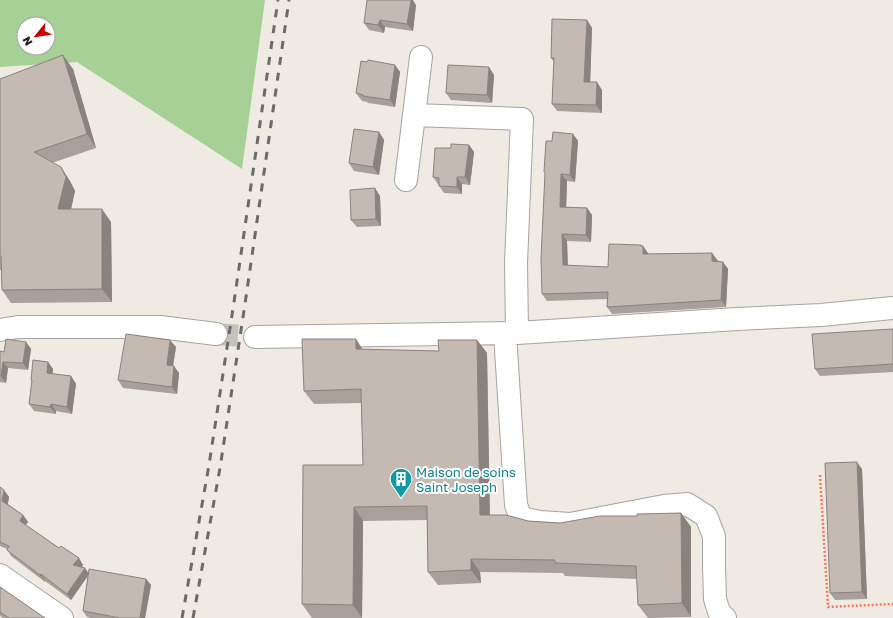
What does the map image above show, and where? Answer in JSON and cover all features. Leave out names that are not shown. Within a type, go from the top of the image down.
[{"type":"street","points":[[406,180],[421,57]]},
{"type":"street","points":[[414,115],[522,119],[516,263],[511,334],[516,505],[521,518],[540,522],[570,524],[664,506],[687,504],[706,516],[714,536],[715,599],[719,612],[725,618]]},
{"type":"street","points":[[255,337],[511,334],[821,315],[893,308]]},
{"type":"street","points":[[0,330],[18,327],[160,327],[216,334]]},
{"type":"street","points":[[0,575],[62,618]]},
{"type":"path","points":[[820,475],[828,607],[893,604]]},
{"type":"green space","points":[[0,0],[265,0],[242,169],[77,62],[0,67]]},
{"type":"building","points":[[367,0],[411,0],[407,24],[380,20],[378,25],[364,23]]},
{"type":"building","points":[[552,19],[587,20],[584,82],[597,82],[596,105],[552,104],[554,58],[551,58]]},
{"type":"building","points":[[63,55],[87,134],[34,152],[61,167],[66,177],[58,209],[102,209],[102,289],[2,290],[0,256],[0,79]]},
{"type":"building","points":[[368,60],[395,65],[390,100],[363,96],[356,93],[361,61],[367,62]]},
{"type":"building","points":[[448,65],[489,67],[487,95],[446,93]]},
{"type":"building","points":[[354,129],[379,132],[373,167],[349,163]]},
{"type":"building","points":[[553,132],[573,134],[570,175],[561,174],[560,207],[587,208],[586,235],[562,234],[563,265],[608,267],[609,244],[641,245],[643,246],[643,254],[712,253],[712,261],[723,262],[721,300],[607,307],[608,292],[542,294],[541,259],[546,141],[552,141]]},
{"type":"building","points":[[451,144],[469,145],[465,177],[457,177],[457,187],[439,186],[439,178],[433,177],[435,148],[451,148]]},
{"type":"building","points":[[375,188],[376,219],[351,220],[350,190]]},
{"type":"building","points":[[893,329],[893,364],[815,369],[812,334]]},
{"type":"building","points":[[126,334],[170,340],[167,365],[174,366],[172,387],[118,380]]},
{"type":"building","points":[[6,339],[26,342],[23,363],[3,362],[0,376],[0,351],[4,352]]},
{"type":"building","name":"Maison de soins Saint Joseph","points":[[302,339],[356,339],[356,349],[439,351],[438,340],[477,340],[480,515],[506,515],[528,521],[560,523],[600,516],[637,516],[637,514],[681,513],[682,603],[638,605],[636,566],[555,563],[555,560],[471,559],[471,570],[428,572],[427,506],[354,507],[353,605],[302,604],[303,465],[363,465],[361,389],[304,391]]},
{"type":"building","points":[[33,360],[48,362],[47,373],[71,376],[67,407],[51,404],[50,407],[29,404]]},
{"type":"building","points":[[857,462],[862,592],[830,593],[825,463]]},
{"type":"building","points":[[0,487],[4,490],[2,501],[23,515],[20,521],[59,548],[61,546],[79,558],[73,565],[85,568],[67,594],[7,550],[9,546],[0,542]]},
{"type":"building","points":[[89,569],[146,579],[140,618],[120,618],[83,611]]},
{"type":"building","points":[[0,587],[45,618],[9,618],[0,612]]},
{"type":"tunnel","points":[[216,334],[255,337]]},
{"type":"railway","points":[[182,618],[209,465],[278,0]]},
{"type":"railway","points":[[193,618],[220,468],[289,0]]},
{"type":"place","name":"Maison de soins Saint Joseph","points":[[401,498]]}]
